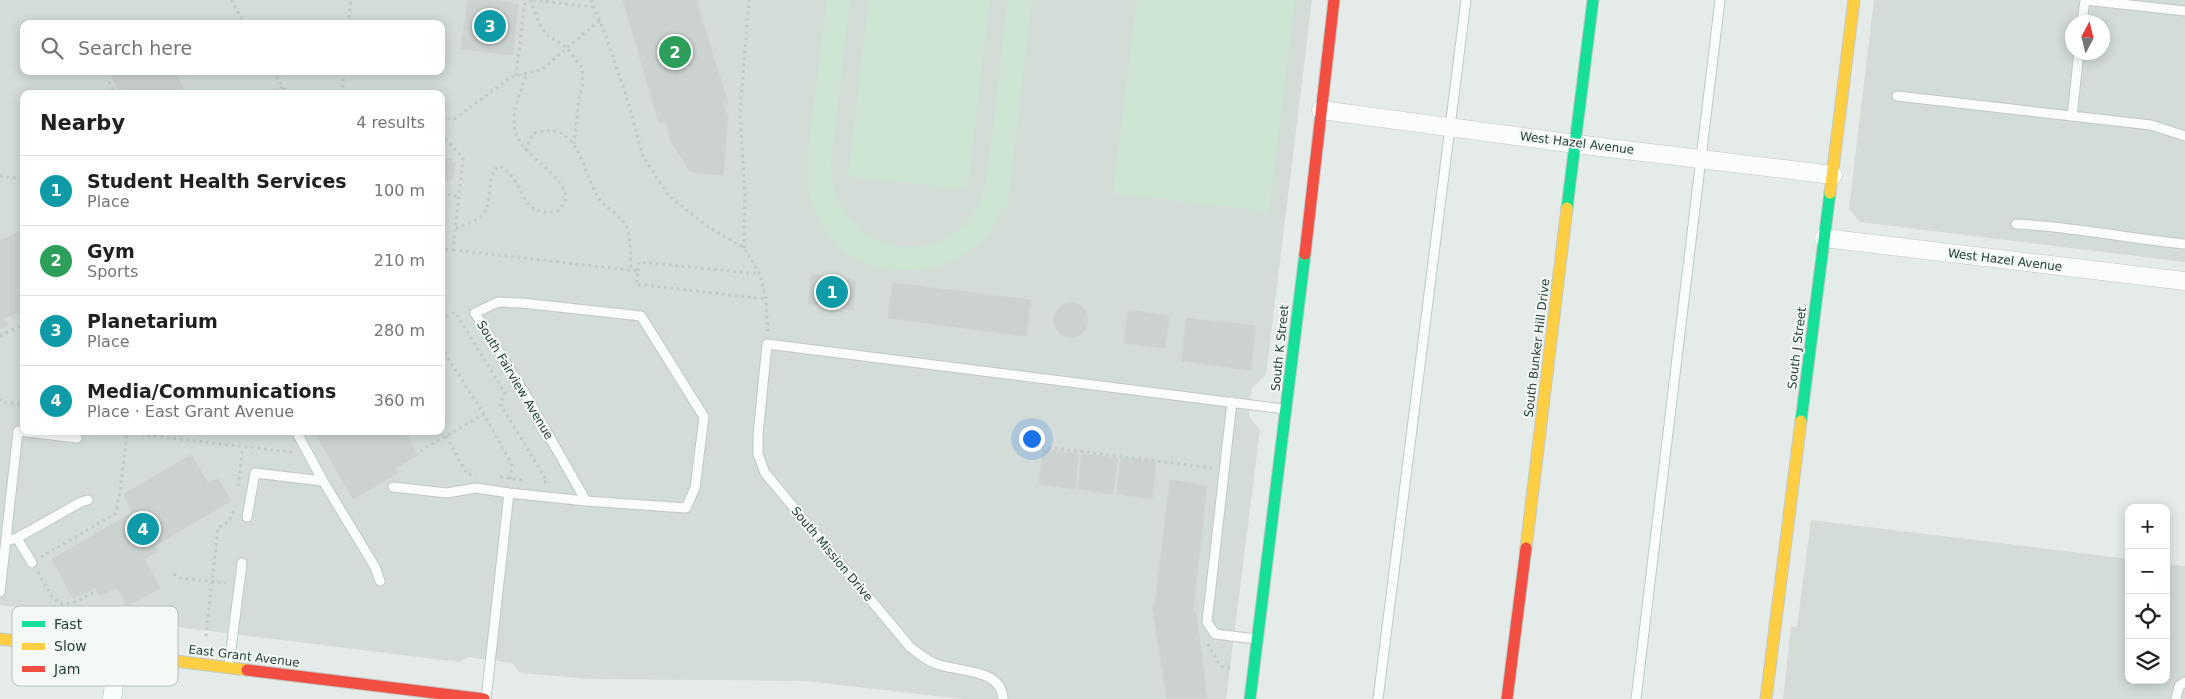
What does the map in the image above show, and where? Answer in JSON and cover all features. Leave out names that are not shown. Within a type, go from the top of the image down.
[{"type":"street","name":"South K Street","points":[[1250,699],[1287,410],[1334,0]]},
{"type":"street","name":"South Bunker Hill Drive","points":[[1507,699],[1593,0]]},
{"type":"street","name":"South J Street","points":[[1766,699],[1854,0]]},
{"type":"street","name":"West Hazel Avenue","points":[[1321,110],[1576,144],[1833,175]]},
{"type":"street","name":"West Hazel Avenue","points":[[1824,238],[2185,281]]},
{"type":"street","name":"East Grant Avenue","points":[[178,661],[229,667],[364,692],[485,699]]},
{"type":"street","points":[[112,699],[114,686]]},
{"type":"lane","points":[[1378,699],[1466,0]]},
{"type":"lane","points":[[1636,699],[1720,0]]},
{"type":"lane","points":[[2083,15],[2085,0],[2185,11]]},
{"type":"lane","points":[[2072,116],[2078,60]]},
{"type":"lane","points":[[1897,96],[2151,125],[2185,136]]},
{"type":"lane","points":[[2016,224],[2055,226],[2185,244]]},
{"type":"lane","name":"South Fairview Avenue","points":[[393,487],[447,492],[476,488],[586,501],[686,508],[695,488],[704,417],[641,316],[498,302],[475,314],[524,392],[586,501]]},
{"type":"lane","points":[[767,344],[1287,410]]},
{"type":"lane","name":"South Mission Drive","points":[[767,344],[758,435],[758,454],[765,473],[910,647],[922,657],[937,665],[955,670],[974,672],[996,681],[1002,690],[1003,699]]},
{"type":"lane","points":[[1232,402],[1207,622],[1215,634],[1258,640]]},
{"type":"lane","points":[[0,592],[18,431],[20,431]]},
{"type":"lane","points":[[52,435],[77,438]]},
{"type":"lane","points":[[298,435],[323,481],[375,566],[380,581]]},
{"type":"lane","points":[[247,517],[255,473],[323,481]]},
{"type":"lane","points":[[485,699],[509,493]]},
{"type":"lane","points":[[6,541],[18,538],[72,506],[88,500]]},
{"type":"lane","points":[[18,538],[32,563]]},
{"type":"lane","points":[[229,667],[242,563]]},
{"type":"lane","points":[[2176,699],[2179,686],[2185,682]]},
{"type":"path","points":[[231,0],[243,20]]},
{"type":"path","points":[[348,20],[351,0]]},
{"type":"path","points":[[516,76],[525,0]]},
{"type":"path","points":[[574,144],[579,100],[584,83],[582,68],[568,48],[546,34],[540,26],[531,0],[594,7]]},
{"type":"path","points":[[591,0],[600,20],[627,98],[643,156],[669,196],[707,226],[744,248],[760,274],[766,299],[767,344]]},
{"type":"path","points":[[744,248],[745,194],[740,114],[749,0]]},
{"type":"path","points":[[445,118],[454,119],[511,77],[541,70],[600,20]]},
{"type":"path","points":[[456,228],[479,218],[487,207],[492,172],[498,166],[508,170],[527,205],[544,214],[558,211],[565,201],[564,190],[558,180],[525,150],[515,131],[514,110],[527,73]]},
{"type":"path","points":[[275,75],[284,90]]},
{"type":"path","points":[[342,90],[344,75]]},
{"type":"path","points":[[109,82],[113,90]]},
{"type":"path","points":[[276,90],[282,86]]},
{"type":"path","points":[[525,150],[534,133],[547,129],[568,136],[574,144],[599,199],[627,226],[631,270]]},
{"type":"path","points":[[445,138],[463,158],[453,250]]},
{"type":"path","points":[[0,176],[20,178]]},
{"type":"path","points":[[445,194],[459,196]]},
{"type":"path","points":[[445,249],[638,271]]},
{"type":"path","points":[[760,274],[639,262],[636,284],[766,299]]},
{"type":"path","points":[[445,318],[455,312],[505,393],[500,404],[547,481],[544,483],[535,482]]},
{"type":"path","points":[[0,336],[20,326]]},
{"type":"path","points":[[445,353],[484,414],[512,465],[509,493]]},
{"type":"path","points":[[0,399],[1,402],[20,404]]},
{"type":"path","points":[[420,451],[484,414]]},
{"type":"path","points":[[94,592],[77,602],[59,603],[52,598],[32,563],[115,514],[120,492],[127,435]]},
{"type":"path","points":[[142,435],[290,452],[306,448]]},
{"type":"path","points":[[446,436],[467,474],[484,476]]},
{"type":"path","points":[[1029,445],[1212,468],[1212,475]]},
{"type":"path","points":[[238,491],[243,447]]},
{"type":"path","points":[[493,477],[527,481]]},
{"type":"path","points":[[206,636],[218,528],[228,522],[236,509],[237,500]]},
{"type":"path","points":[[174,574],[180,578],[226,582]]},
{"type":"path","points":[[1206,641],[1220,666],[1235,668]]},
{"type":"shaded area","points":[[0,0],[1312,0],[1266,375],[1252,388],[1249,416],[1260,430],[1226,699],[962,699],[805,681],[590,679],[520,673],[512,663],[468,657],[459,662],[178,627],[178,606],[0,605]]},
{"type":"shaded area","points":[[1874,0],[2185,0],[2185,262],[1860,222],[1849,209]]},
{"type":"shaded area","points":[[1811,520],[2125,559],[2125,684],[2170,684],[2170,564],[2185,566],[2185,699],[1783,699],[1791,627],[1797,627]]},
{"type":"green space","points":[[827,0],[850,0],[831,161],[836,196],[851,222],[874,239],[900,247],[927,246],[953,234],[974,212],[987,180],[1008,0],[1032,0],[1007,208],[1003,208],[984,237],[959,257],[930,268],[899,270],[869,264],[842,248],[821,225],[809,192],[807,162]]},
{"type":"green space","points":[[869,0],[990,0],[967,190],[848,176]]},
{"type":"green space","points":[[1137,0],[1295,0],[1269,212],[1113,193]]},
{"type":"building","points":[[468,0],[492,0],[518,4],[513,55],[461,49]]},
{"type":"building","points":[[623,0],[696,0],[728,103],[723,105],[728,116],[723,175],[691,172],[671,142],[666,122],[659,123]]},
{"type":"building","points":[[110,75],[176,75],[184,90],[119,90]]},
{"type":"building","points":[[445,159],[452,160],[452,163],[455,163],[453,179],[450,178],[449,181],[445,180]]},
{"type":"building","points":[[20,231],[20,312],[4,318],[8,325],[0,329],[0,241]]},
{"type":"building","points":[[812,274],[856,281],[853,310],[808,304]]},
{"type":"building","points":[[893,283],[1031,300],[1026,336],[888,318]]},
{"type":"building","points":[[1071,303],[1078,304],[1083,308],[1087,313],[1087,327],[1083,332],[1078,336],[1071,337],[1064,336],[1059,332],[1055,327],[1054,320],[1055,313],[1059,308],[1064,304]]},
{"type":"building","points":[[1128,310],[1169,316],[1165,348],[1124,343]]},
{"type":"building","points":[[1186,318],[1255,326],[1251,370],[1182,361]]},
{"type":"building","points":[[316,435],[406,435],[418,455],[395,469],[398,473],[353,499]]},
{"type":"building","points":[[1043,449],[1078,454],[1075,489],[1039,484]]},
{"type":"building","points":[[1082,454],[1117,458],[1113,494],[1078,489]]},
{"type":"building","points":[[191,455],[208,483],[218,479],[231,501],[154,546],[159,552],[144,558],[160,588],[127,606],[117,587],[100,596],[95,588],[73,598],[52,559],[132,513],[124,494]]},
{"type":"building","points":[[1121,458],[1156,462],[1152,499],[1117,494]]},
{"type":"building","points":[[1170,480],[1207,486],[1193,611],[1196,612],[1207,699],[1167,699],[1152,605],[1155,605]]},
{"type":"traffic: fast","points":[[1567,208],[1593,0]]},
{"type":"traffic: fast","points":[[1801,421],[1830,193]]},
{"type":"traffic: fast","points":[[1250,699],[1305,254]]},
{"type":"traffic: slow","points":[[1830,193],[1854,0]]},
{"type":"traffic: slow","points":[[1526,548],[1567,208]]},
{"type":"traffic: slow","points":[[1766,699],[1801,421]]},
{"type":"traffic: slow","points":[[0,639],[12,641]]},
{"type":"traffic: slow","points":[[178,661],[247,670]]},
{"type":"traffic: jam","points":[[1305,254],[1334,0]]},
{"type":"traffic: jam","points":[[1507,699],[1526,548]]},
{"type":"traffic: jam","points":[[247,670],[484,699]]},
{"type":"place","name":"Planetarium","points":[[490,26]]},
{"type":"place","name":"Gym","points":[[675,52]]},
{"type":"place","name":"Student Health Services","points":[[832,292]]},
{"type":"place","name":"Media/Communications","points":[[143,529]]}]
